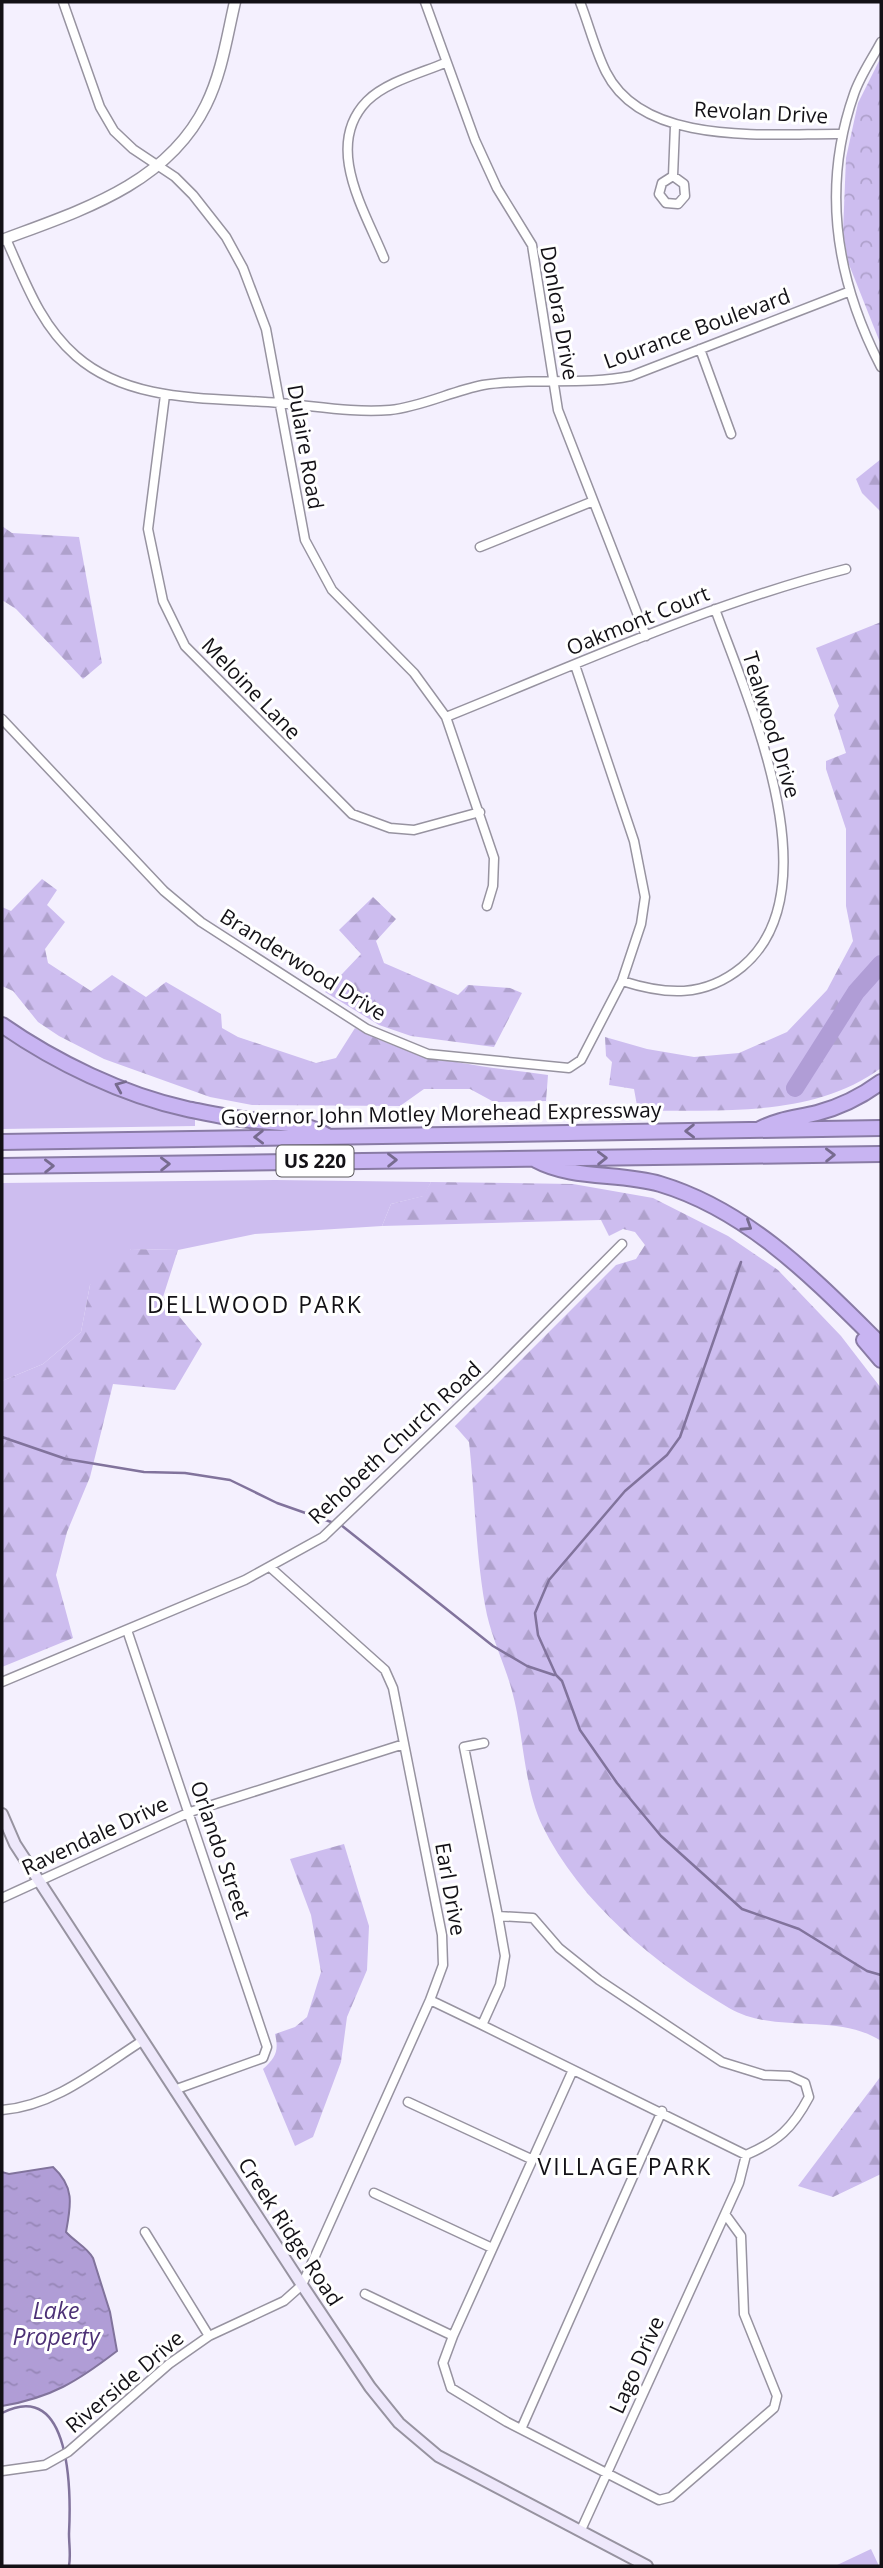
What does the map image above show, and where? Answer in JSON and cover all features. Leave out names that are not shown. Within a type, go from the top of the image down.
[{"type":"highway","points":[[2,1025],[67,1063],[127,1090],[183,1108],[248,1120],[313,1126],[327,1136]]},
{"type":"highway","points":[[758,1130],[778,1119],[813,1114],[841,1104],[881,1082]]},
{"type":"highway","name":"Governor John Motley Morehead Expressway","points":[[2,1142],[881,1128]]},
{"type":"highway","points":[[534,1159],[881,1154]]},
{"type":"highway","name":"US 220","points":[[2,1166],[534,1159],[553,1169],[661,1184],[744,1223],[796,1262],[881,1360]]},
{"type":"highway","points":[[796,1262],[881,1345]]},
{"type":"main road","name":"Creek Ridge Road","points":[[2,1814],[15,1844],[142,2041],[370,2387],[399,2423],[438,2456],[647,2566]]},
{"type":"street","name":"Dulaire Road","points":[[63,2],[100,107],[114,131],[133,149],[175,177],[207,211],[239,260],[266,329],[301,527],[318,569],[345,604],[419,679],[446,717],[494,858],[493,886],[487,906]]},
{"type":"street","points":[[4,239],[136,184],[189,136],[207,103],[220,68],[235,2]]},
{"type":"street","name":"Donlora Drive","points":[[425,2],[445,63],[497,188],[532,245],[558,410],[591,502],[646,636]]},
{"type":"street","name":"Revolan Drive","points":[[580,2],[607,73],[620,92],[646,114],[675,126],[708,131],[842,134]]},
{"type":"street","points":[[881,42],[855,91],[842,134],[836,227],[848,292],[881,367]]},
{"type":"street","points":[[384,258],[353,183],[347,158],[349,135],[368,100],[387,88],[445,63]]},
{"type":"street","points":[[673,176],[675,126]]},
{"type":"street","name":"Lourance Boulevard","points":[[4,239],[37,307],[74,354],[112,378],[165,395],[361,411],[394,410],[486,385],[600,382],[631,376],[848,292]]},
{"type":"street","points":[[700,349],[731,434]]},
{"type":"street","name":"Meloine Lane","points":[[165,395],[148,529],[163,601],[185,646],[352,814],[390,828],[414,830],[480,812]]},
{"type":"street","points":[[480,547],[591,502]]},
{"type":"street","name":"Oakmont Court","points":[[446,717],[715,609],[783,585],[846,569]]},
{"type":"street","name":"Tealwood Drive","points":[[622,981],[675,994],[701,990],[728,979],[749,962],[760,947],[771,926],[779,898],[782,837],[773,777],[715,609]]},
{"type":"street","name":"Branderwood Drive","points":[[2,719],[164,891],[201,922],[367,1030],[428,1054],[569,1068],[581,1060],[622,981],[636,943],[645,897],[634,841],[575,665]]},
{"type":"street","name":"Rehobeth Church Road","points":[[2,1682],[271,1568],[323,1536],[344,1519],[622,1244]]},
{"type":"street","name":"Earl Drive","points":[[271,1568],[385,1670],[393,1688],[442,1935],[443,1965],[430,2000],[302,2285]]},
{"type":"street","name":"Orlando Street","points":[[127,1630],[267,2047],[263,2057],[174,2090]]},
{"type":"street","points":[[482,2025],[500,1985],[505,1956],[464,1747],[484,1743]]},
{"type":"street","name":"Ravendale Drive","points":[[2,1898],[190,1812],[404,1744]]},
{"type":"street","points":[[430,2000],[572,2072],[662,2111],[746,2155],[773,2143],[788,2129],[809,2097],[806,2083],[790,2076],[764,2075],[722,2062],[599,1980],[559,1948],[533,1918],[498,1916]]},
{"type":"street","points":[[2,2110],[25,2109],[52,2098],[142,2041]]},
{"type":"street","points":[[572,2072],[453,2336],[443,2363],[451,2388],[659,2500],[671,2497],[774,2408],[777,2396],[744,2314],[741,2236],[725,2214]]},
{"type":"street","points":[[408,2102],[531,2159]]},
{"type":"street","points":[[522,2427],[662,2111]]},
{"type":"street","name":"Lago Drive","points":[[581,2530],[739,2183],[746,2155]]},
{"type":"street","points":[[374,2193],[492,2248]]},
{"type":"street","points":[[145,2232],[209,2336]]},
{"type":"street","name":"Riverside Drive","points":[[2,2471],[45,2465],[68,2452],[169,2364],[209,2336],[284,2301],[302,2285]]},
{"type":"street","points":[[365,2294],[453,2336]]},
{"type":"green space","points":[[881,57],[881,345],[848,262],[843,232],[846,158],[858,103]]},
{"type":"green space","points":[[881,459],[881,512],[862,493],[856,479]]},
{"type":"green space","points":[[2,526],[12,533],[79,537],[102,663],[83,679],[16,609],[2,600]]},
{"type":"green space","points":[[881,622],[881,1068],[854,1084],[825,1096],[795,1103],[732,1110],[638,1111],[634,1089],[609,1085],[612,1062],[606,1056],[605,1037],[647,1049],[694,1057],[739,1053],[787,1032],[827,990],[853,941],[846,906],[846,829],[826,769],[826,761],[846,753],[834,715],[839,706],[816,648]]},
{"type":"green space","points":[[42,879],[57,890],[47,905],[65,922],[45,949],[48,963],[91,991],[112,975],[146,997],[166,982],[221,1014],[222,1028],[238,1037],[316,1063],[336,1058],[355,1028],[401,1048],[449,1061],[548,1075],[546,1101],[494,1102],[470,1089],[424,1089],[400,1106],[252,1105],[210,1097],[104,1059],[38,1022],[13,991],[2,986],[2,907],[11,911]]},
{"type":"green space","points":[[373,897],[396,919],[376,941],[384,963],[458,995],[468,985],[510,988],[522,993],[494,1047],[411,1036],[379,1025],[325,992],[361,954],[339,930]]},
{"type":"green space","points":[[2,1029],[195,1117],[195,1126],[2,1129]]},
{"type":"green space","points":[[275,1180],[431,1182],[424,1196],[391,1204],[382,1226],[255,1234],[178,1250],[131,1249],[90,1285],[81,1332],[43,1364],[2,1381],[2,1183]]},
{"type":"green space","points":[[431,1182],[573,1184],[653,1198],[728,1236],[778,1270],[841,1336],[881,1388],[881,2041],[864,2032],[845,2027],[786,2023],[747,2016],[701,1991],[647,1951],[598,1906],[558,1853],[542,1825],[527,1776],[512,1691],[492,1634],[483,1595],[469,1442],[455,1426],[616,1265],[636,1259],[645,1245],[635,1232],[623,1229],[609,1236],[601,1220],[382,1226],[391,1204],[423,1196]]},
{"type":"green space","points":[[131,1249],[178,1250],[163,1297],[202,1344],[175,1390],[113,1384],[90,1477],[67,1532],[56,1575],[73,1638],[2,1667],[2,1381],[43,1364],[81,1332],[90,1285],[101,1262]]},
{"type":"green space","points":[[344,1844],[369,1926],[367,1970],[347,2017],[341,2062],[313,2137],[295,2146],[263,2069],[275,2053],[275,2034],[295,2027],[307,2017],[321,1972],[311,1915],[290,1859]]},
{"type":"green space","points":[[881,2076],[881,2174],[833,2197],[798,2186]]},
{"type":"green space","points":[[871,2549],[879,2566],[835,2566]]},
{"type":"water","name":"Lake Property","points":[[53,2167],[65,2182],[70,2197],[66,2232],[93,2258],[110,2312],[117,2351],[63,2387],[19,2403],[2,2406],[2,2172],[9,2174]]},
{"type":"waterway","points":[[795,1088],[856,992],[881,964]]},
{"type":"waterway","points":[[741,1262],[680,1437],[667,1455],[625,1491],[549,1580],[535,1613],[538,1635],[556,1675],[562,1681],[580,1730],[617,1783],[661,1836],[742,1909],[799,1929],[867,1971],[881,1975]]},
{"type":"waterway","points":[[2,1437],[66,1459],[144,1472],[185,1473],[230,1480],[277,1503],[334,1523]]},
{"type":"waterway","points":[[341,1525],[493,1646],[527,1666],[554,1675]]},
{"type":"waterway","points":[[2,2413],[25,2406],[42,2411],[54,2425],[67,2469],[69,2566]]},
{"type":"district","name":"DELLWOOD PARK","points":[[255,1305]]},
{"type":"district","name":"VILLAGE PARK","points":[[625,2167]]}]
